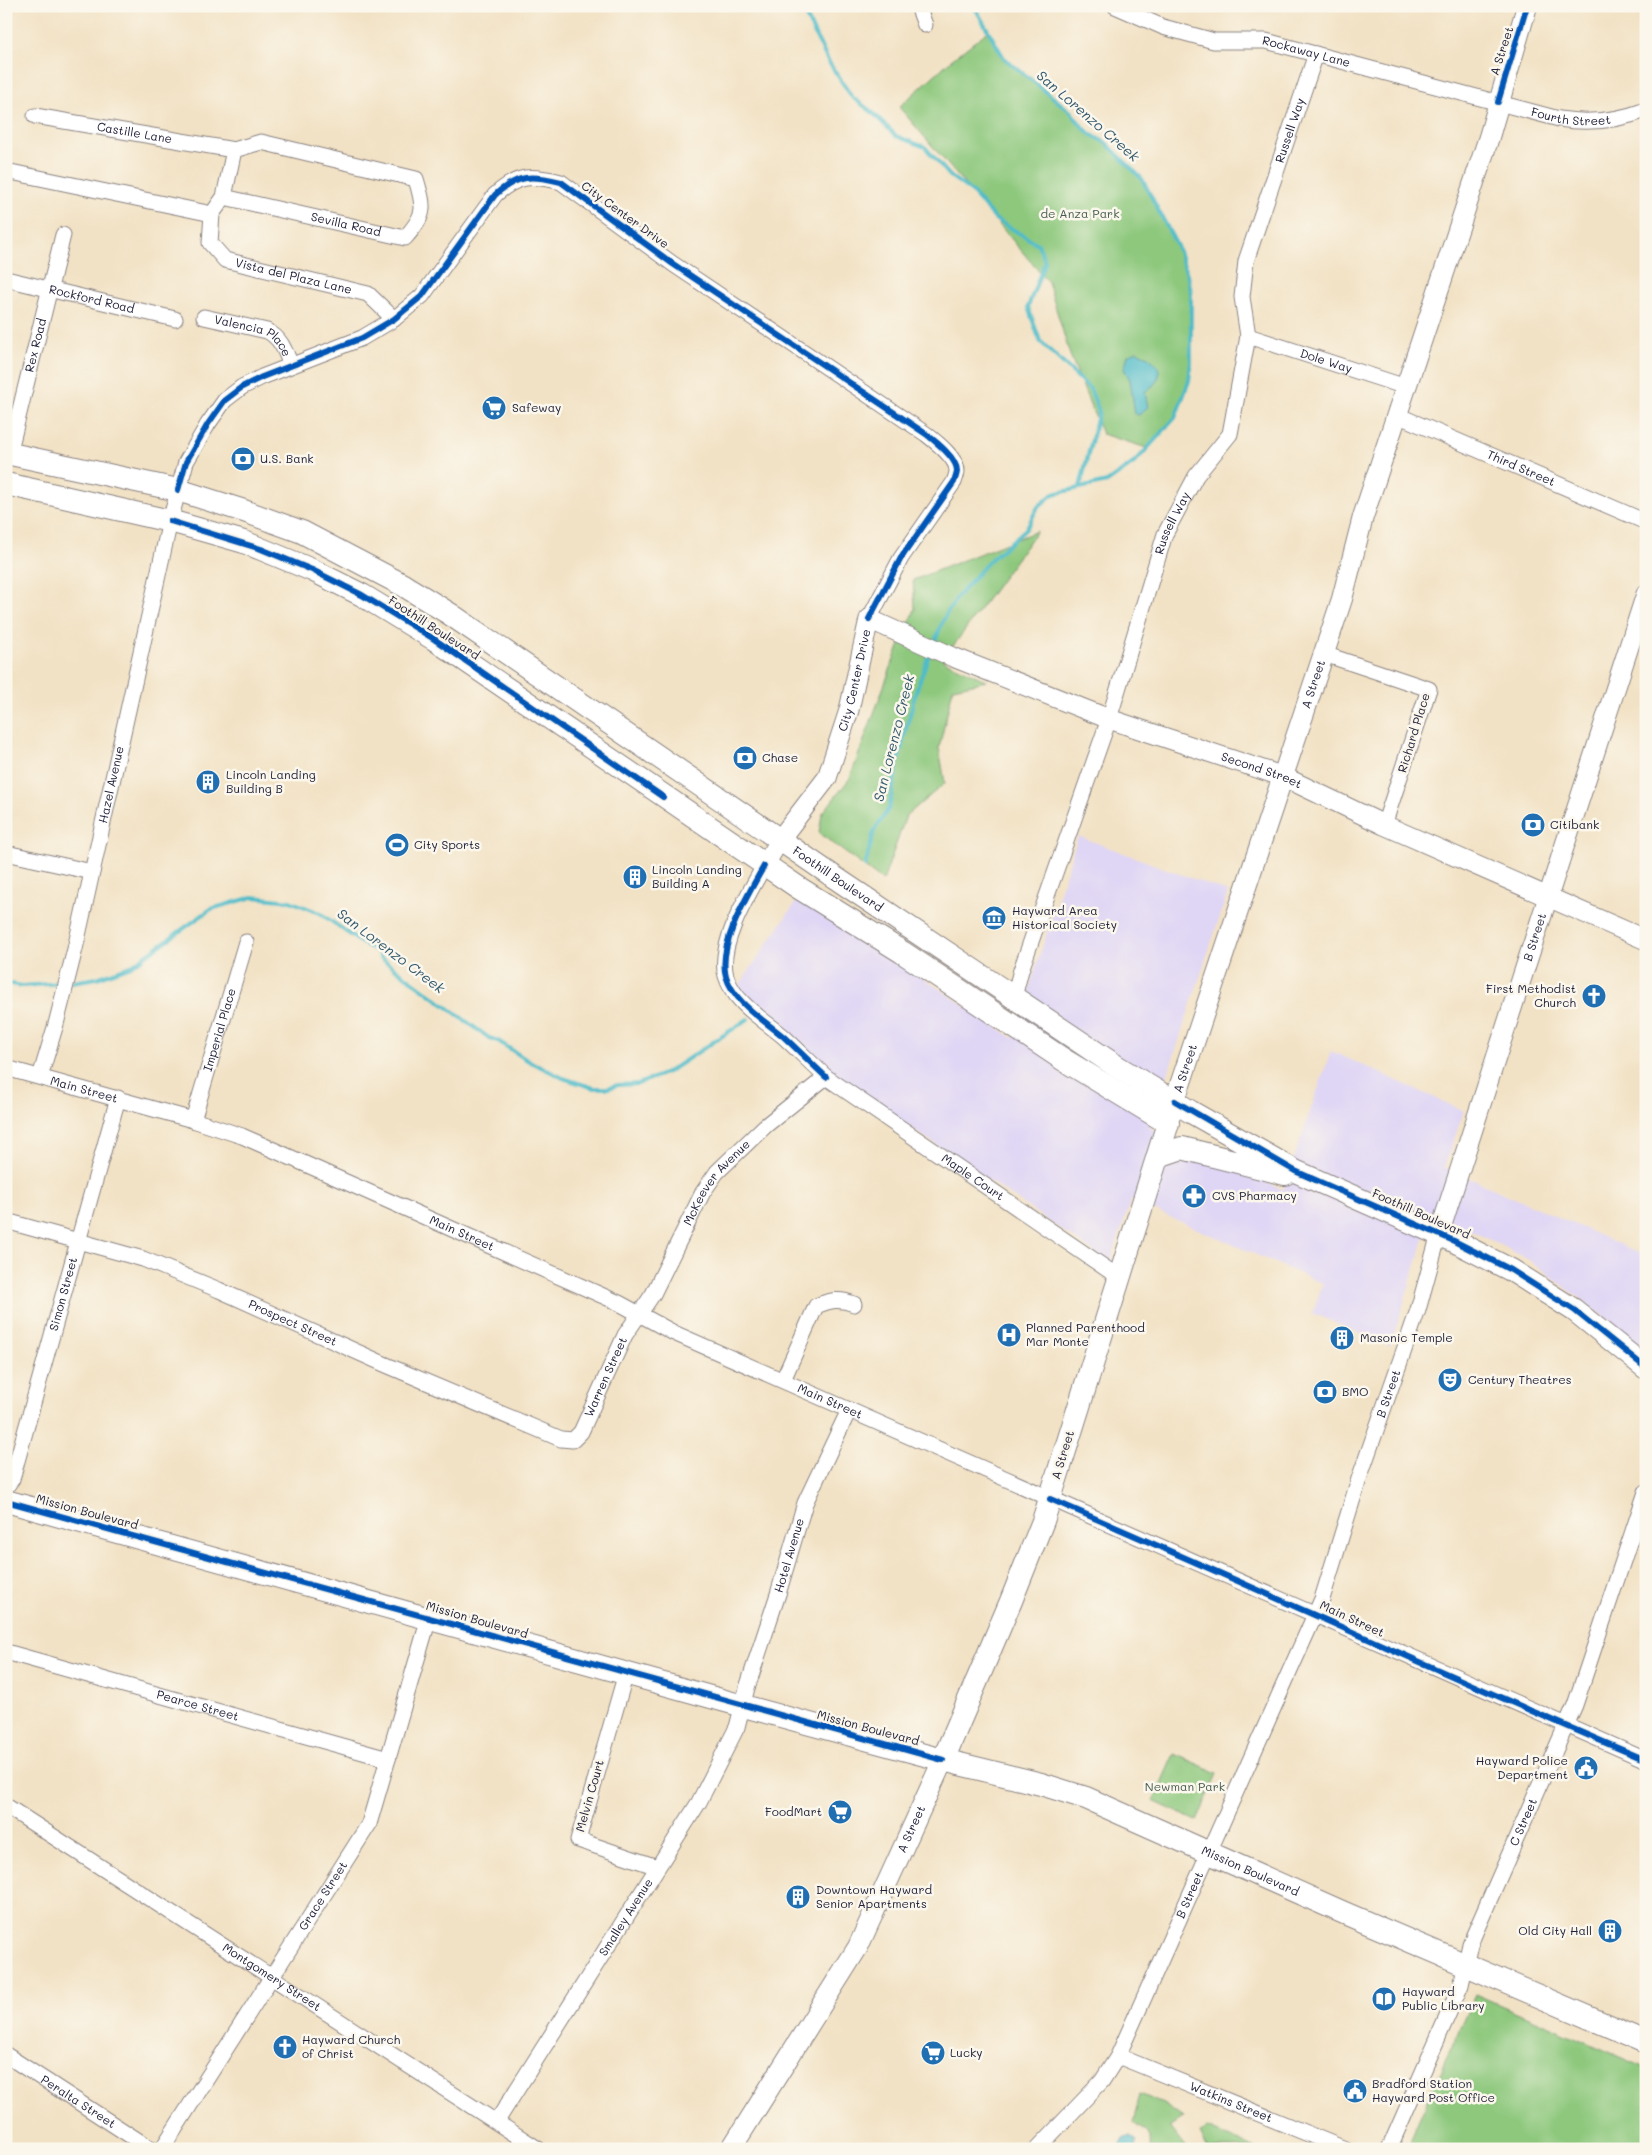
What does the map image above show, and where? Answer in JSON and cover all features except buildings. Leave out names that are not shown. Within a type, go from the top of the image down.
[{"type":"main road","name":"A Street","points":[[731,2149],[858,1947],[943,1760],[1011,1601],[1050,1499],[1175,1101],[1344,593],[1363,517],[1489,137],[1525,15]]},
{"type":"main road","name":"Foothill Boulevard","points":[[8,453],[178,490],[244,510],[302,532],[403,585],[450,614],[1112,1063],[1295,1171],[1439,1234],[1495,1261],[1544,1290],[1600,1330],[1646,1368]]},
{"type":"main road","name":"Foothill Boulevard","points":[[6,484],[170,520],[244,542],[337,582],[434,639],[764,866],[902,952],[1064,1060],[1168,1123]]},
{"type":"main road","points":[[1158,1156],[1182,1148],[1327,1185]]},
{"type":"main road","name":"Mission Boulevard","points":[[6,1500],[626,1673],[943,1760],[1041,1784],[1086,1798],[1342,1912],[1646,2042]]},
{"type":"street","points":[[918,6],[925,25]]},
{"type":"street","name":"Rockaway Lane","points":[[1115,6],[1163,27],[1214,41],[1266,41],[1474,98],[1498,102]]},
{"type":"street","name":"Russell Way","points":[[1014,997],[1021,970],[1109,719],[1165,534],[1196,476],[1230,434],[1248,336],[1242,297],[1246,261],[1316,54]]},
{"type":"street","name":"Fourth Street","points":[[1498,102],[1574,121],[1618,119],[1646,110]]},
{"type":"street","name":"Castille Lane","points":[[35,116],[234,150],[261,142],[416,179]]},
{"type":"street","points":[[6,171],[212,214],[224,197],[234,150]]},
{"type":"street","name":"City Center Drive","points":[[178,490],[186,462],[208,424],[225,400],[242,387],[291,365],[362,338],[394,319],[422,296],[495,195],[506,185],[520,178],[540,177],[561,182],[673,264],[926,434],[943,448],[954,462],[957,471],[954,482],[901,558],[869,619],[849,710],[827,778],[780,839],[764,866],[734,922],[726,954],[726,975],[732,990],[745,1005],[826,1077]]},
{"type":"street","name":"Sevilla Road","points":[[224,197],[405,238],[420,221],[423,202],[416,179]]},
{"type":"street","name":"Vista del Plaza Lane","points":[[212,214],[210,243],[225,260],[368,294],[394,319]]},
{"type":"street","name":"Rex Road","points":[[8,453],[63,235]]},
{"type":"street","name":"Rockford Road","points":[[6,279],[176,319]]},
{"type":"street","name":"Valencia Place","points":[[204,317],[267,330],[279,339],[291,365]]},
{"type":"street","name":"Dole Way","points":[[1248,336],[1406,387]]},
{"type":"street","name":"Third Street","points":[[1397,415],[1646,522]]},
{"type":"street","name":"Hazel Avenue","points":[[40,1077],[56,1024],[74,949],[178,490]]},
{"type":"street","name":"B Street","points":[[1037,2149],[1102,2081],[1118,2056],[1315,1614],[1359,1479],[1414,1325],[1439,1234],[1646,594]]},
{"type":"street","name":"Second Street","points":[[869,619],[953,656],[1109,719],[1284,777],[1384,825],[1646,940]]},
{"type":"street","name":"Richard Place","points":[[1324,654],[1429,689],[1384,825]]},
{"type":"street","points":[[6,853],[92,872]]},
{"type":"street","name":"Imperial Place","points":[[194,1120],[246,942]]},
{"type":"street","name":"Main Street","points":[[6,1068],[118,1098],[242,1136],[444,1224],[640,1314],[674,1333],[1646,1760]]},
{"type":"street","name":"Maple Court","points":[[826,1077],[1120,1278]]},
{"type":"street","name":"McKeever Avenue","points":[[640,1314],[653,1294],[702,1192],[717,1172],[770,1122],[826,1077]]},
{"type":"street","name":"Simon Street","points":[[6,1486],[12,1479],[118,1098]]},
{"type":"street","name":"Prospect Street","points":[[6,1222],[143,1259],[219,1290],[384,1364],[561,1439],[573,1440]]},
{"type":"street","points":[[783,1380],[816,1306],[832,1300],[847,1300],[854,1304]]},
{"type":"street","name":"Warren Street","points":[[573,1440],[581,1432],[625,1335],[640,1314]]},
{"type":"street","name":"Hotel Avenue","points":[[742,1705],[806,1503],[849,1410]]},
{"type":"street","name":"C Street","points":[[1389,2149],[1461,1985],[1470,1944],[1566,1726],[1646,1492]]},
{"type":"street","name":"Grace Street","points":[[162,2149],[369,1824],[429,1618]]},
{"type":"street","name":"Pearce Street","points":[[6,1652],[388,1759]]},
{"type":"street","name":"Melvin Court","points":[[626,1673],[578,1840],[656,1867]]},
{"type":"street","name":"Smalley Avenue","points":[[496,2122],[698,1802],[737,1727],[742,1705]]},
{"type":"street","name":"Montgomery Street","points":[[6,1806],[538,2149]]},
{"type":"street","name":"Peralta Street","points":[[6,2055],[151,2149]]},
{"type":"street","name":"Watkins Street","points":[[1118,2056],[1345,2149]]},
{"type":"shaded area","points":[[1078,836],[1228,892],[1150,1128],[1283,1190],[1331,1051],[1464,1111],[1444,1167],[1646,1256],[1646,1349],[1531,1261],[1433,1211],[1390,1346],[1312,1313],[1323,1284],[1131,1200],[1110,1263],[831,1073],[805,1046],[732,996],[800,896],[1013,1038]]},
{"type":"green space","name":"de Anza Park","points":[[988,31],[1004,58],[1071,112],[1075,120],[1090,134],[1106,143],[1142,179],[1177,246],[1191,292],[1190,373],[1185,395],[1176,415],[1164,432],[1147,448],[1102,434],[1070,355],[1048,282],[899,107],[950,61]]},
{"type":"green space","points":[[1037,531],[943,660],[987,681],[953,688],[939,748],[945,783],[906,816],[883,881],[819,833],[822,814],[850,778],[894,659],[915,609],[913,580]]},
{"type":"green space","name":"Newman Park","points":[[1174,1754],[1218,1773],[1197,1821],[1153,1801]]},
{"type":"green space","points":[[1475,1994],[1646,2068],[1646,2149],[1406,2149]]},
{"type":"green space","points":[[1140,2094],[1163,2104],[1183,2118],[1170,2127],[1187,2149],[1150,2149],[1149,2135],[1133,2123]]},
{"type":"green space","points":[[1207,2128],[1256,2149],[1208,2149],[1200,2133]]},
{"type":"water","points":[[1137,351],[1151,359],[1159,369],[1157,380],[1145,392],[1148,407],[1139,415],[1135,414],[1130,380],[1124,369],[1128,355]]},
{"type":"water","points":[[1130,2136],[1137,2141],[1136,2149],[1122,2149],[1123,2139]]},
{"type":"waterway","points":[[801,6],[828,61],[852,97],[872,112],[896,136],[925,147],[950,176],[972,192],[995,219],[1038,244],[1045,261],[1028,307],[1040,341],[1090,389],[1099,411],[1080,487]]},
{"type":"waterway","name":"San Lorenzo Creek","points":[[934,644],[944,618],[957,597],[989,561],[1026,529],[1038,507],[1053,494],[1107,482],[1135,462],[1175,418],[1189,381],[1191,362],[1191,292],[1188,277],[1177,246],[1142,179],[1106,143],[1090,134],[1071,112],[1004,58],[974,6]]},
{"type":"waterway","name":"San Lorenzo Creek","points":[[865,866],[874,831],[889,808],[898,761],[916,691],[930,652]]},
{"type":"waterway","name":"San Lorenzo Creek","points":[[72,982],[97,978],[131,966],[211,909],[253,897],[290,901],[320,913],[360,942],[377,951],[381,958],[489,1038],[498,1041],[527,1060],[563,1078],[594,1088],[638,1084],[668,1072],[748,1019]]},
{"type":"waterway","name":"San Lorenzo Creek","points":[[6,983],[22,986],[62,983]]},
{"type":"cycle path","points":[[1498,102],[1527,6]]},
{"type":"cycle path","points":[[178,490],[186,462],[208,424],[225,400],[242,387],[262,377],[362,338],[394,319],[422,296],[495,195],[518,180],[542,178],[561,182],[673,264],[926,434],[945,450],[956,466],[957,471],[954,482],[901,558],[869,619]]},
{"type":"cycle path","points":[[170,521],[261,549],[312,570],[362,595],[434,639],[663,797]]},
{"type":"cycle path","points":[[764,866],[743,904],[730,935],[724,963],[726,976],[730,986],[743,1003],[784,1037],[826,1077]]},
{"type":"cycle path","points":[[1175,1101],[1295,1171],[1454,1241],[1511,1270],[1574,1310],[1646,1368]]},
{"type":"cycle path","points":[[1050,1499],[1496,1696],[1646,1760]]},
{"type":"cycle path","points":[[6,1501],[943,1760]]},
{"type":"place","name":"Safeway","points":[[494,408]]},
{"type":"place","name":"U.S. Bank","points":[[243,459]]},
{"type":"place","name":"Chase","points":[[745,758]]},
{"type":"place","name":"Lincoln Landing Building B","points":[[208,782]]},
{"type":"place","name":"Citibank","points":[[1533,825]]},
{"type":"place","name":"City Sports","points":[[397,845]]},
{"type":"place","name":"Lincoln Landing Building A","points":[[635,877]]},
{"type":"place","name":"Hayward Area Historical Society","points":[[994,918]]},
{"type":"place","name":"First Methodist Church","points":[[1594,996]]},
{"type":"place","name":"CVS Pharmacy","points":[[1194,1196]]},
{"type":"place","name":"Planned Parenthood Mar Monte","points":[[1009,1335]]},
{"type":"place","name":"Masonic Temple","points":[[1342,1338]]},
{"type":"place","name":"Century Theatres","points":[[1450,1380]]},
{"type":"place","name":"BMO","points":[[1325,1392]]},
{"type":"place","name":"Hayward Police Department","points":[[1586,1768]]},
{"type":"place","name":"FoodMart","points":[[840,1812]]},
{"type":"place","name":"Downtown Hayward Senior Apartments","points":[[798,1897]]},
{"type":"place","name":"Old City Hall","points":[[1610,1931]]},
{"type":"place","name":"Hayward Public Library","points":[[1384,1999]]},
{"type":"place","name":"Hayward Church of Christ","points":[[285,2047]]},
{"type":"place","name":"Lucky","points":[[933,2053]]},
{"type":"place","name":"Bradford Station Hayward Post Office","points":[[1355,2091]]}]
